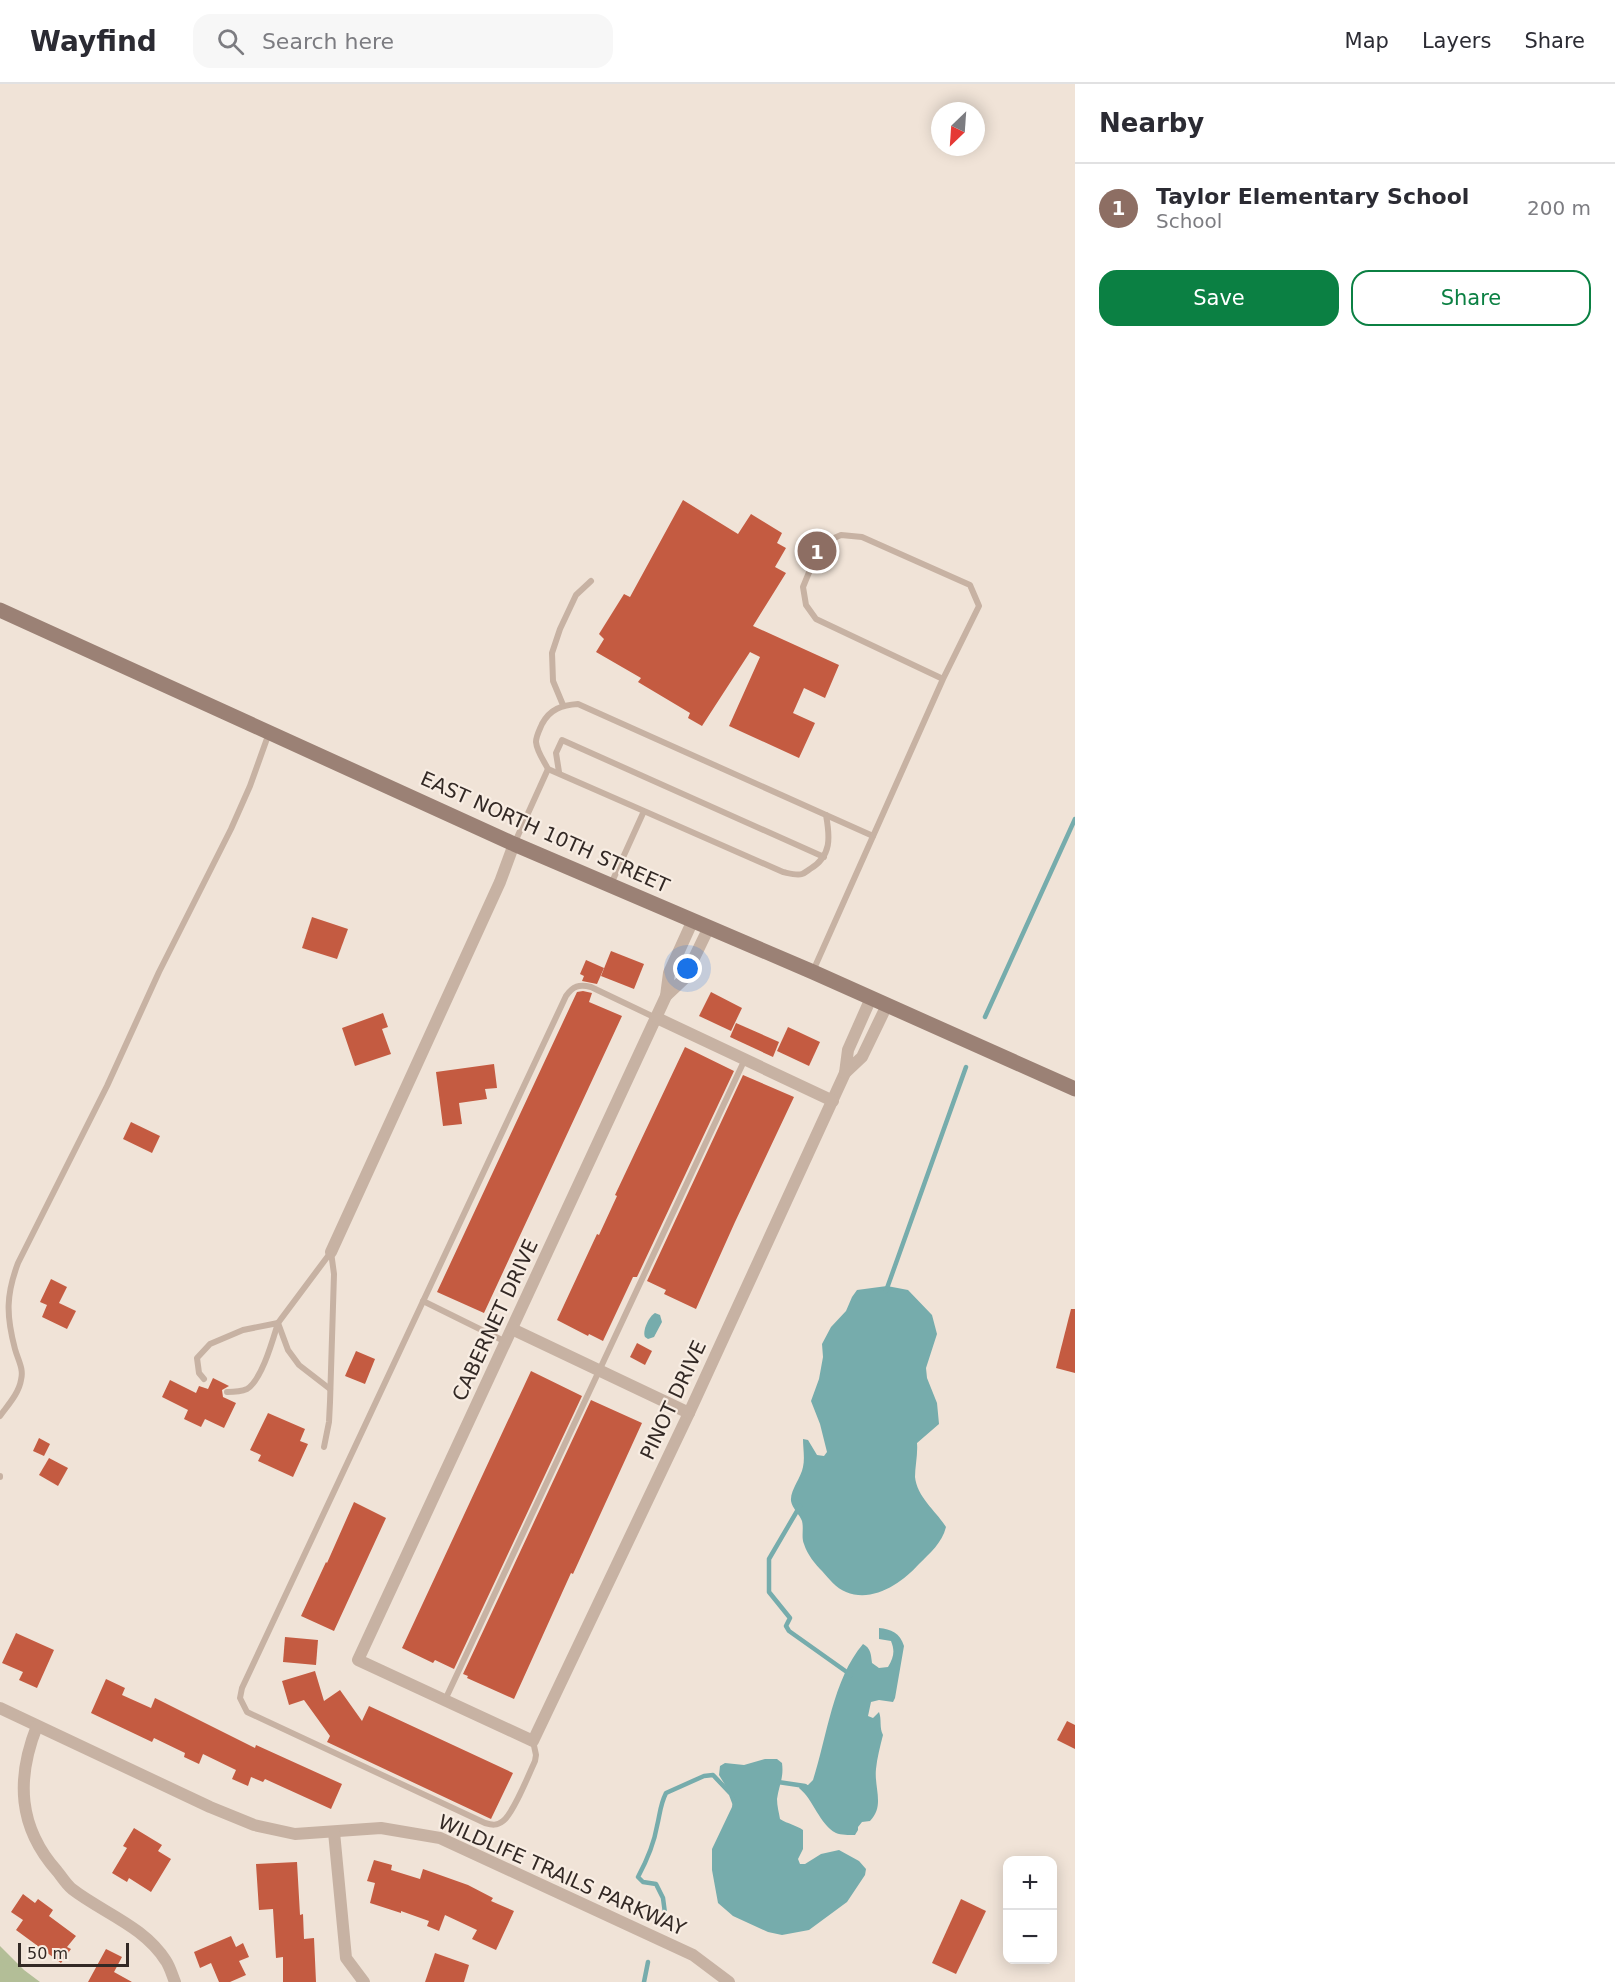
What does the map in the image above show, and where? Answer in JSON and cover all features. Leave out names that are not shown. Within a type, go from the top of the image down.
[{"type":"main road","name":"EAST NORTH 10TH STREET","points":[[0,610],[514,844],[710,927],[1075,1089]]},
{"type":"street","points":[[331,1252],[500,882],[514,844]]},
{"type":"street","name":"CABERNET DRIVE","points":[[445,1700],[373,1666],[360,1654],[657,1018],[666,996],[669,973],[693,920]]},
{"type":"street","name":"CABERNET DRIVE","points":[[666,996],[684,979],[710,927]]},
{"type":"street","name":"PINOT DRIVE","points":[[533,1741],[833,1101],[845,1073],[848,1050],[872,998]]},
{"type":"street","name":"PINOT DRIVE","points":[[845,1073],[862,1057],[886,1005]]},
{"type":"street","points":[[657,1018],[833,1101]]},
{"type":"street","points":[[512,1329],[688,1413]]},
{"type":"street","points":[[445,1700],[533,1741]]},
{"type":"street","name":"WILDLIFE TRAILS PARKWAY","points":[[0,1708],[210,1807],[254,1825],[295,1834],[381,1828],[440,1838],[693,1954],[729,1982]]},
{"type":"street","points":[[37,1726],[27,1750],[23,1781],[25,1808],[32,1835],[46,1860],[71,1888],[143,1935],[166,1961],[175,1982]]},
{"type":"street","points":[[334,1832],[346,1958],[364,1982]]},
{"type":"lane","points":[[813,972],[943,679],[979,606],[970,585],[862,537],[841,535],[825,542],[803,587],[806,605],[816,619],[943,679]]},
{"type":"lane","points":[[563,705],[553,681],[552,653],[576,595],[591,581]]},
{"type":"lane","points":[[826,815],[829,846],[824,858],[818,865],[801,875],[783,872],[548,769],[536,742],[547,714],[563,705],[578,704],[873,836]]},
{"type":"lane","points":[[0,1416],[17,1392],[21,1382],[22,1371],[15,1348],[8,1304],[10,1285],[18,1263],[107,1086],[159,972],[231,829],[270,733]]},
{"type":"lane","points":[[559,772],[556,753],[562,740],[824,858]]},
{"type":"lane","points":[[514,844],[548,769]]},
{"type":"lane","points":[[610,885],[644,811]]},
{"type":"lane","points":[[533,1741],[535,1761],[505,1821],[495,1825],[485,1824],[247,1712],[240,1698],[242,1688],[566,996],[572,988],[581,984],[657,1018]]},
{"type":"lane","points":[[445,1700],[745,1059]]},
{"type":"lane","points":[[227,1392],[238,1392],[249,1388],[266,1362],[278,1323],[331,1252]]},
{"type":"lane","points":[[324,1447],[329,1422],[334,1274],[331,1252]]},
{"type":"lane","points":[[423,1302],[506,1342]]},
{"type":"lane","points":[[204,1379],[199,1373],[197,1358],[210,1344],[243,1330],[278,1323]]},
{"type":"lane","points":[[278,1323],[288,1350],[300,1365],[330,1389]]},
{"type":"green space","points":[[0,1946],[24,1970],[40,1982],[0,1982]]},
{"type":"water","points":[[887,1286],[908,1290],[932,1315],[937,1334],[926,1368],[927,1378],[937,1403],[939,1424],[917,1443],[915,1477],[919,1491],[946,1527],[935,1547],[904,1578],[876,1593],[856,1595],[836,1586],[812,1559],[803,1541],[802,1521],[792,1504],[791,1497],[803,1467],[803,1439],[808,1440],[817,1455],[824,1456],[827,1452],[811,1401],[819,1379],[823,1357],[822,1344],[831,1327],[846,1311],[857,1290]]},
{"type":"water","points":[[655,1313],[660,1315],[662,1322],[654,1337],[648,1339],[644,1334],[645,1328],[650,1317]]},
{"type":"water","points":[[879,1628],[894,1632],[904,1646],[893,1702],[879,1700],[871,1702],[868,1716],[873,1718],[879,1712],[883,1735],[876,1769],[877,1809],[870,1821],[862,1822],[855,1835],[840,1834],[825,1824],[799,1788],[801,1784],[808,1785],[813,1780],[844,1674],[863,1644],[869,1650],[872,1663],[879,1668],[888,1667],[890,1663],[893,1654],[891,1641],[879,1639]]},
{"type":"water","points":[[765,1759],[777,1759],[782,1763],[782,1777],[777,1799],[778,1809],[780,1819],[803,1830],[803,1849],[798,1859],[800,1864],[805,1864],[821,1854],[839,1850],[859,1861],[866,1869],[865,1875],[847,1902],[809,1930],[782,1935],[768,1932],[733,1916],[718,1903],[712,1870],[712,1849],[732,1807],[733,1798],[719,1775],[720,1766],[725,1763],[744,1765]]},
{"type":"building","points":[[683,500],[738,534],[751,514],[782,533],[777,543],[786,548],[775,567],[786,573],[753,626],[839,665],[825,698],[804,688],[793,713],[815,723],[799,758],[729,726],[760,657],[750,652],[702,726],[688,718],[690,713],[638,682],[641,678],[596,652],[604,639],[599,634],[624,594],[630,597]]},
{"type":"building","points":[[312,917],[348,929],[337,959],[302,948]]},
{"type":"building","points":[[611,951],[644,964],[634,989],[601,976]]},
{"type":"building","points":[[586,960],[604,968],[597,984],[582,981],[584,976],[580,974]]},
{"type":"building","points":[[577,992],[592,993],[589,1002],[622,1016],[484,1313],[437,1292]]},
{"type":"building","points":[[711,992],[742,1008],[731,1031],[699,1016]]},
{"type":"building","points":[[383,1013],[388,1027],[382,1029],[391,1054],[355,1066],[342,1028]]},
{"type":"building","points":[[736,1023],[779,1042],[773,1057],[730,1037]]},
{"type":"building","points":[[788,1027],[820,1042],[809,1066],[777,1051]]},
{"type":"building","points":[[685,1047],[734,1071],[637,1277],[633,1277],[603,1341],[557,1320],[597,1234],[599,1235],[617,1196],[615,1195]]},
{"type":"building","points":[[494,1064],[497,1088],[485,1089],[487,1099],[459,1103],[462,1124],[443,1126],[436,1072]]},
{"type":"building","points":[[743,1075],[794,1097],[696,1309],[664,1294],[666,1290],[647,1281]]},
{"type":"building","points":[[131,1122],[160,1136],[152,1153],[123,1139]]},
{"type":"building","points":[[51,1279],[67,1287],[59,1303],[76,1311],[67,1329],[42,1317],[47,1305],[40,1302]]},
{"type":"building","points":[[1071,1309],[1075,1309],[1075,1373],[1056,1368]]},
{"type":"building","points":[[637,1343],[652,1351],[645,1365],[630,1357]]},
{"type":"building","points":[[356,1351],[375,1359],[365,1384],[345,1376]]},
{"type":"building","points":[[531,1371],[582,1396],[454,1669],[435,1660],[433,1663],[402,1648]]},
{"type":"building","points":[[213,1378],[229,1386],[222,1390],[223,1397],[236,1403],[224,1428],[205,1419],[201,1427],[184,1419],[188,1410],[162,1397],[170,1380],[196,1393],[199,1386],[208,1389]]},
{"type":"building","points":[[591,1400],[642,1423],[514,1699],[467,1678],[468,1676],[463,1674]]},
{"type":"building","points":[[268,1413],[305,1429],[300,1441],[308,1444],[293,1477],[258,1461],[261,1455],[250,1450]]},
{"type":"building","points":[[39,1438],[50,1444],[44,1456],[33,1451]]},
{"type":"building","points":[[49,1458],[68,1468],[58,1486],[39,1475]]},
{"type":"building","points":[[354,1502],[386,1518],[334,1631],[301,1616]]},
{"type":"building","points":[[16,1633],[54,1650],[37,1688],[19,1680],[23,1672],[2,1663]]},
{"type":"building","points":[[285,1637],[318,1640],[316,1665],[283,1662]]},
{"type":"building","points":[[315,1671],[324,1701],[340,1690],[362,1721],[369,1706],[513,1773],[491,1819],[327,1742],[330,1736],[304,1700],[289,1705],[282,1681]]},
{"type":"building","points":[[106,1679],[125,1688],[122,1695],[151,1708],[155,1698],[255,1748],[256,1745],[342,1784],[331,1809],[265,1779],[263,1782],[251,1777],[248,1786],[232,1779],[236,1770],[203,1754],[199,1764],[184,1757],[185,1753],[154,1738],[152,1742],[91,1713]]},
{"type":"building","points":[[1067,1721],[1075,1725],[1075,1749],[1057,1740]]},
{"type":"building","points":[[134,1828],[162,1845],[158,1851],[171,1859],[151,1892],[129,1878],[127,1882],[112,1873],[127,1848],[123,1846]]},
{"type":"building","points":[[374,1860],[392,1865],[391,1870],[420,1879],[423,1869],[468,1885],[493,1898],[491,1901],[514,1911],[496,1950],[472,1939],[477,1930],[445,1915],[439,1931],[427,1926],[429,1921],[370,1903],[375,1883],[367,1881]]},
{"type":"building","points":[[297,1862],[300,1915],[303,1914],[304,1939],[314,1938],[316,1982],[283,1982],[283,1957],[276,1958],[273,1909],[259,1910],[256,1864]]},
{"type":"building","points":[[23,1894],[35,1903],[38,1899],[53,1910],[49,1916],[76,1936],[67,1947],[71,1949],[61,1963],[16,1930],[23,1920],[11,1912]]},
{"type":"building","points":[[961,1899],[986,1911],[956,1974],[932,1963]]},
{"type":"building","points":[[231,1936],[236,1947],[243,1943],[249,1957],[239,1961],[246,1975],[230,1982],[219,1982],[211,1963],[200,1968],[194,1952]]},
{"type":"building","points":[[106,1949],[122,1957],[114,1972],[132,1982],[88,1982]]},
{"type":"building","points":[[435,1953],[469,1965],[464,1982],[425,1982]]},
{"type":"waterway","points":[[985,1017],[1075,819]]},
{"type":"waterway","points":[[886,1291],[966,1067]]},
{"type":"waterway","points":[[800,1506],[769,1559],[769,1592],[790,1618],[786,1626],[789,1631],[851,1675]]},
{"type":"waterway","points":[[666,1921],[663,1898],[656,1884],[643,1882],[638,1877],[652,1846],[666,1793],[704,1776],[713,1775],[731,1794],[734,1802]]},
{"type":"waterway","points":[[778,1782],[805,1786]]},
{"type":"waterway","points":[[644,1982],[648,1962]]},
{"type":"place","name":"Taylor Elementary School","points":[[817,551]]}]
